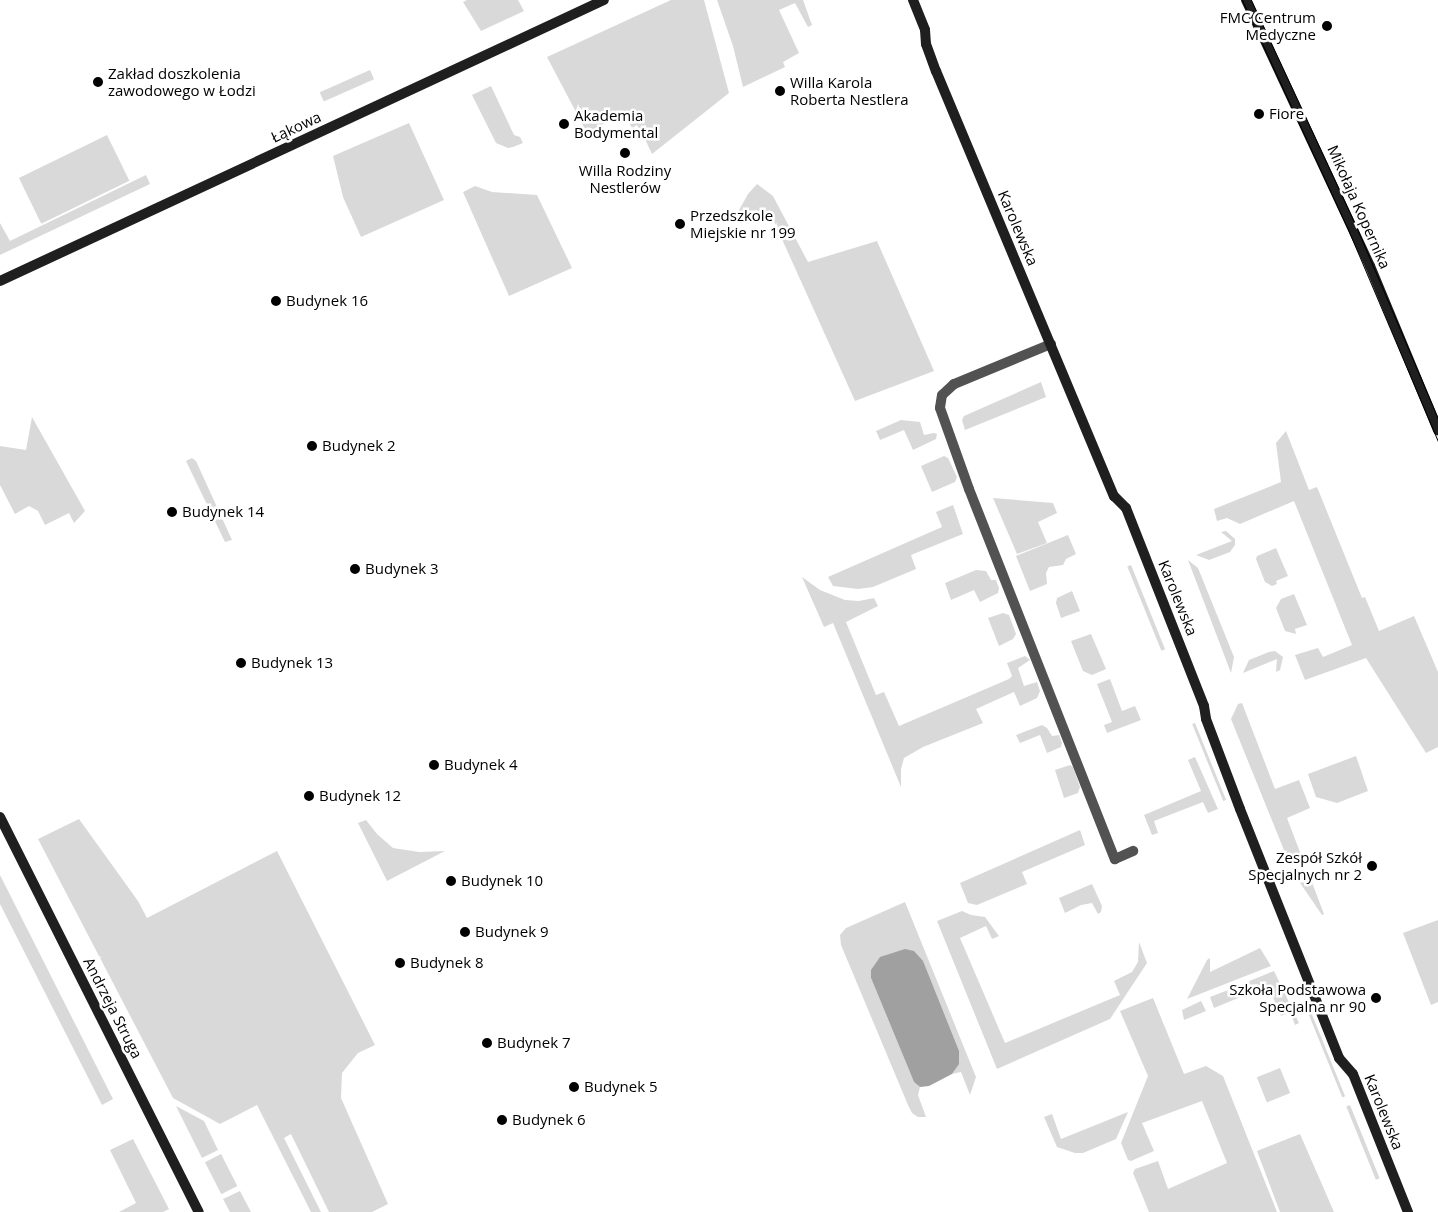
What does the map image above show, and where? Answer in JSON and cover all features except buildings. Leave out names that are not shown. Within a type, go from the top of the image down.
[{"type":"street","name":"Łąkowa","points":[[0,281],[604,0]]},
{"type":"street","name":"Karolewska","points":[[913,0],[925,30],[926,44],[936,71],[1114,496],[1126,508],[1204,706],[1206,719],[1338,1058],[1353,1074],[1408,1212]]},
{"type":"street","name":"Mikołaja Kopernika","points":[[1246,0],[1370,266],[1438,430]]},
{"type":"street","points":[[1051,344],[954,384],[942,395],[940,408],[969,489],[1115,859],[1133,851]]},
{"type":"street","name":"Andrzeja Struga","points":[[0,817],[199,1212]]},
{"type":"shaded area","points":[[467,0],[518,0],[524,11],[481,31],[463,2]]},
{"type":"shaded area","points":[[671,0],[704,0],[729,93],[652,154],[644,137],[648,134],[644,127],[640,130],[637,125],[632,128],[624,113],[587,133],[547,57]]},
{"type":"shaded area","points":[[717,0],[803,0],[812,25],[808,27],[795,3],[779,10],[799,53],[783,62],[785,67],[743,87],[733,46]]},
{"type":"shaded area","points":[[370,70],[374,79],[324,102],[320,92]]},
{"type":"shaded area","points":[[491,86],[514,135],[520,137],[523,143],[508,148],[496,143],[472,95]]},
{"type":"shaded area","points":[[409,123],[444,200],[361,237],[343,197],[333,156]]},
{"type":"shaded area","points":[[107,135],[129,181],[41,224],[19,178]]},
{"type":"shaded area","points":[[146,175],[150,184],[0,255],[0,223],[10,241]]},
{"type":"shaded area","points":[[757,184],[773,196],[808,262],[877,241],[934,371],[855,401],[772,217],[739,220],[739,210],[748,194]]},
{"type":"shaded area","points":[[475,186],[492,192],[537,195],[572,268],[509,296],[463,192]]},
{"type":"shaded area","points":[[1041,382],[1046,397],[965,430],[962,420],[964,416]]},
{"type":"shaded area","points":[[32,417],[85,511],[74,523],[69,513],[45,525],[38,511],[29,506],[15,514],[0,485],[0,446],[26,450]]},
{"type":"shaded area","points":[[901,420],[920,422],[924,435],[937,434],[936,439],[913,450],[904,430],[880,440],[876,431]]},
{"type":"shaded area","points":[[1286,431],[1309,490],[1317,487],[1362,598],[1365,597],[1379,631],[1414,616],[1438,672],[1438,747],[1426,753],[1366,658],[1305,680],[1295,655],[1318,648],[1323,657],[1352,645],[1294,501],[1240,524],[1227,518],[1217,521],[1214,509],[1281,482],[1276,443]]},
{"type":"shaded area","points":[[944,456],[948,458],[957,477],[955,482],[932,492],[921,466]]},
{"type":"shaded area","points":[[192,458],[196,461],[232,540],[225,542],[186,461]]},
{"type":"shaded area","points":[[993,498],[1053,503],[1057,513],[1038,522],[1047,543],[1017,554]]},
{"type":"shaded area","points":[[953,505],[963,534],[911,555],[916,569],[873,587],[858,589],[833,586],[828,577],[942,527],[936,512]]},
{"type":"shaded area","points":[[1226,531],[1235,539],[1235,545],[1230,552],[1209,560],[1196,555],[1232,541],[1221,532]]},
{"type":"shaded area","points":[[1068,535],[1076,554],[1066,559],[1063,565],[1049,567],[1046,573],[1047,584],[1030,591],[1016,556]]},
{"type":"shaded area","points":[[1276,548],[1288,576],[1276,581],[1277,584],[1272,586],[1265,582],[1256,559],[1257,556]]},
{"type":"shaded area","points":[[1188,560],[1198,568],[1234,657],[1231,673]]},
{"type":"shaded area","points":[[1131,565],[1165,649],[1161,651],[1127,566]]},
{"type":"shaded area","points":[[976,570],[986,571],[991,580],[996,580],[999,588],[998,593],[980,602],[974,590],[951,600],[945,583]]},
{"type":"shaded area","points":[[802,577],[820,590],[845,600],[859,601],[874,598],[878,606],[846,622],[876,695],[884,692],[899,726],[1009,679],[1012,676],[1007,663],[1025,656],[1030,660],[1018,668],[1024,686],[1037,682],[1040,691],[1037,698],[1020,706],[1014,692],[976,709],[983,723],[923,747],[904,758],[901,769],[901,787],[833,623],[824,627]]},
{"type":"shaded area","points":[[1072,591],[1080,611],[1061,618],[1056,603],[1057,598]]},
{"type":"shaded area","points":[[1294,594],[1307,625],[1295,629],[1296,634],[1285,631],[1276,608],[1281,599]]},
{"type":"shaded area","points":[[1003,613],[1009,615],[1016,634],[1013,639],[999,646],[988,618]]},
{"type":"shaded area","points":[[1091,634],[1106,669],[1092,675],[1083,671],[1071,641]]},
{"type":"shaded area","points":[[1275,651],[1283,657],[1280,670],[1276,672],[1277,659],[1243,673],[1249,660]]},
{"type":"shaded area","points":[[1110,679],[1122,711],[1135,706],[1141,720],[1107,733],[1104,725],[1112,722],[1097,684]]},
{"type":"shaded area","points":[[1242,703],[1275,789],[1299,780],[1310,808],[1287,818],[1303,860],[1290,865],[1231,719],[1238,704]]},
{"type":"shaded area","points":[[1195,723],[1226,800],[1223,801],[1192,724]]},
{"type":"shaded area","points":[[1042,725],[1047,728],[1052,736],[1059,735],[1062,743],[1061,747],[1047,753],[1040,735],[1020,743],[1016,735]]},
{"type":"shaded area","points":[[1356,756],[1368,791],[1337,803],[1316,797],[1308,774]]},
{"type":"shaded area","points":[[1195,757],[1218,809],[1208,813],[1203,802],[1154,821],[1158,833],[1152,835],[1144,815],[1201,791],[1188,760]]},
{"type":"shaded area","points":[[1070,765],[1073,767],[1080,787],[1078,793],[1064,798],[1055,770]]},
{"type":"shaded area","points":[[79,819],[138,901],[147,918],[277,851],[375,1045],[358,1053],[342,1073],[341,1098],[388,1204],[372,1212],[329,1212],[291,1134],[284,1138],[321,1212],[311,1212],[257,1105],[220,1124],[173,1098],[38,839]]},
{"type":"shaded area","points":[[366,820],[377,834],[393,848],[419,852],[445,851],[387,881],[358,823]]},
{"type":"shaded area","points":[[1080,830],[1085,845],[1022,872],[1027,884],[977,905],[968,903],[960,883]]},
{"type":"shaded area","points":[[1308,872],[1324,914],[1322,915],[1296,877]]},
{"type":"shaded area","points":[[0,875],[113,1099],[102,1105],[0,904]]},
{"type":"shaded area","points":[[1092,884],[1102,906],[1101,912],[1098,914],[1092,903],[1081,905],[1065,913],[1059,898]]},
{"type":"shaded area","points":[[905,902],[976,1077],[970,1095],[961,1072],[952,1074],[957,1066],[871,978],[914,1082],[920,1087],[918,1095],[926,1117],[918,1117],[912,1113],[908,1105],[841,945],[840,935],[846,928]]},
{"type":"shaded area","points":[[962,911],[971,915],[985,917],[999,936],[992,939],[986,926],[960,938],[1005,1043],[1120,995],[1114,981],[1132,972],[1138,962],[1139,942],[1147,963],[1110,1019],[997,1069],[937,921]]},
{"type":"shaded area","points":[[1438,920],[1438,1002],[1431,1005],[1403,933]]},
{"type":"shaded area","points":[[1260,948],[1271,966],[1187,999],[1207,960],[1210,958],[1210,972]]},
{"type":"shaded area","points":[[905,949],[914,951],[923,961],[959,1051],[959,1064],[952,1074],[929,1086],[920,1087],[914,1082],[871,978],[871,970],[880,957]]},
{"type":"shaded area","points":[[1274,971],[1299,1023],[1295,1025],[1290,1012],[1281,1016],[1268,986],[1251,993],[1247,982]]},
{"type":"shaded area","points":[[1236,987],[1243,996],[1214,1008],[1210,997]]},
{"type":"shaded area","points":[[1153,998],[1184,1074],[1206,1066],[1223,1076],[1277,1212],[1149,1212],[1133,1173],[1135,1169],[1158,1161],[1168,1189],[1227,1163],[1202,1101],[1142,1123],[1154,1151],[1131,1161],[1128,1160],[1121,1143],[1148,1076],[1120,1011]]},
{"type":"shaded area","points":[[1201,1001],[1206,1011],[1184,1020],[1182,1010]]},
{"type":"shaded area","points":[[1311,1012],[1345,1096],[1342,1097],[1308,1013]]},
{"type":"shaded area","points":[[1280,1068],[1290,1093],[1267,1102],[1257,1077]]},
{"type":"shaded area","points":[[1350,1105],[1380,1178],[1376,1180],[1346,1106]]},
{"type":"shaded area","points":[[176,1106],[204,1121],[218,1150],[202,1158]]},
{"type":"shaded area","points":[[1128,1112],[1116,1139],[1083,1153],[1075,1153],[1057,1147],[1044,1117],[1052,1114],[1061,1139]]},
{"type":"shaded area","points":[[1300,1134],[1334,1212],[1280,1212],[1257,1151]]},
{"type":"shaded area","points":[[133,1139],[169,1209],[163,1212],[119,1212],[136,1203],[110,1150]]},
{"type":"shaded area","points":[[221,1154],[237,1186],[221,1194],[205,1162]]},
{"type":"shaded area","points":[[240,1191],[251,1212],[230,1212],[223,1199]]},
{"type":"tram line","points":[[1242,0],[1347,227],[1438,441]]},
{"type":"tram line","points":[[1251,0],[1355,224],[1438,419]]},
{"type":"place","name":"FMC Centrum Medyczne","points":[[1327,26]]},
{"type":"place","name":"Zakład doszkolenia zawodowego w Łodzi","points":[[98,82]]},
{"type":"place","name":"Willa Karola Roberta Nestlera","points":[[780,91]]},
{"type":"place","name":"Fiore","points":[[1259,114]]},
{"type":"place","name":"Akademia Bodymental","points":[[564,124]]},
{"type":"place","name":"Willa Rodziny Nestlerów","points":[[625,153]]},
{"type":"place","name":"Przedszkole Miejskie nr 199","points":[[680,224]]},
{"type":"place","name":"Budynek 16","points":[[276,301]]},
{"type":"place","name":"Budynek 2","points":[[312,446]]},
{"type":"place","name":"Budynek 14","points":[[172,512]]},
{"type":"place","name":"Budynek 3","points":[[355,569]]},
{"type":"place","name":"Budynek 13","points":[[241,663]]},
{"type":"place","name":"Budynek 4","points":[[434,765]]},
{"type":"place","name":"Budynek 12","points":[[309,796]]},
{"type":"place","name":"Zespół Szkół Specjalnych nr 2","points":[[1372,866]]},
{"type":"place","name":"Budynek 10","points":[[451,881]]},
{"type":"place","name":"Budynek 9","points":[[465,932]]},
{"type":"place","name":"Budynek 8","points":[[400,963]]},
{"type":"place","name":"Szkoła Podstawowa Specjalna nr 90","points":[[1376,998]]},
{"type":"place","name":"Budynek 7","points":[[487,1043]]},
{"type":"place","name":"Budynek 5","points":[[574,1087]]},
{"type":"place","name":"Budynek 6","points":[[502,1120]]}]
